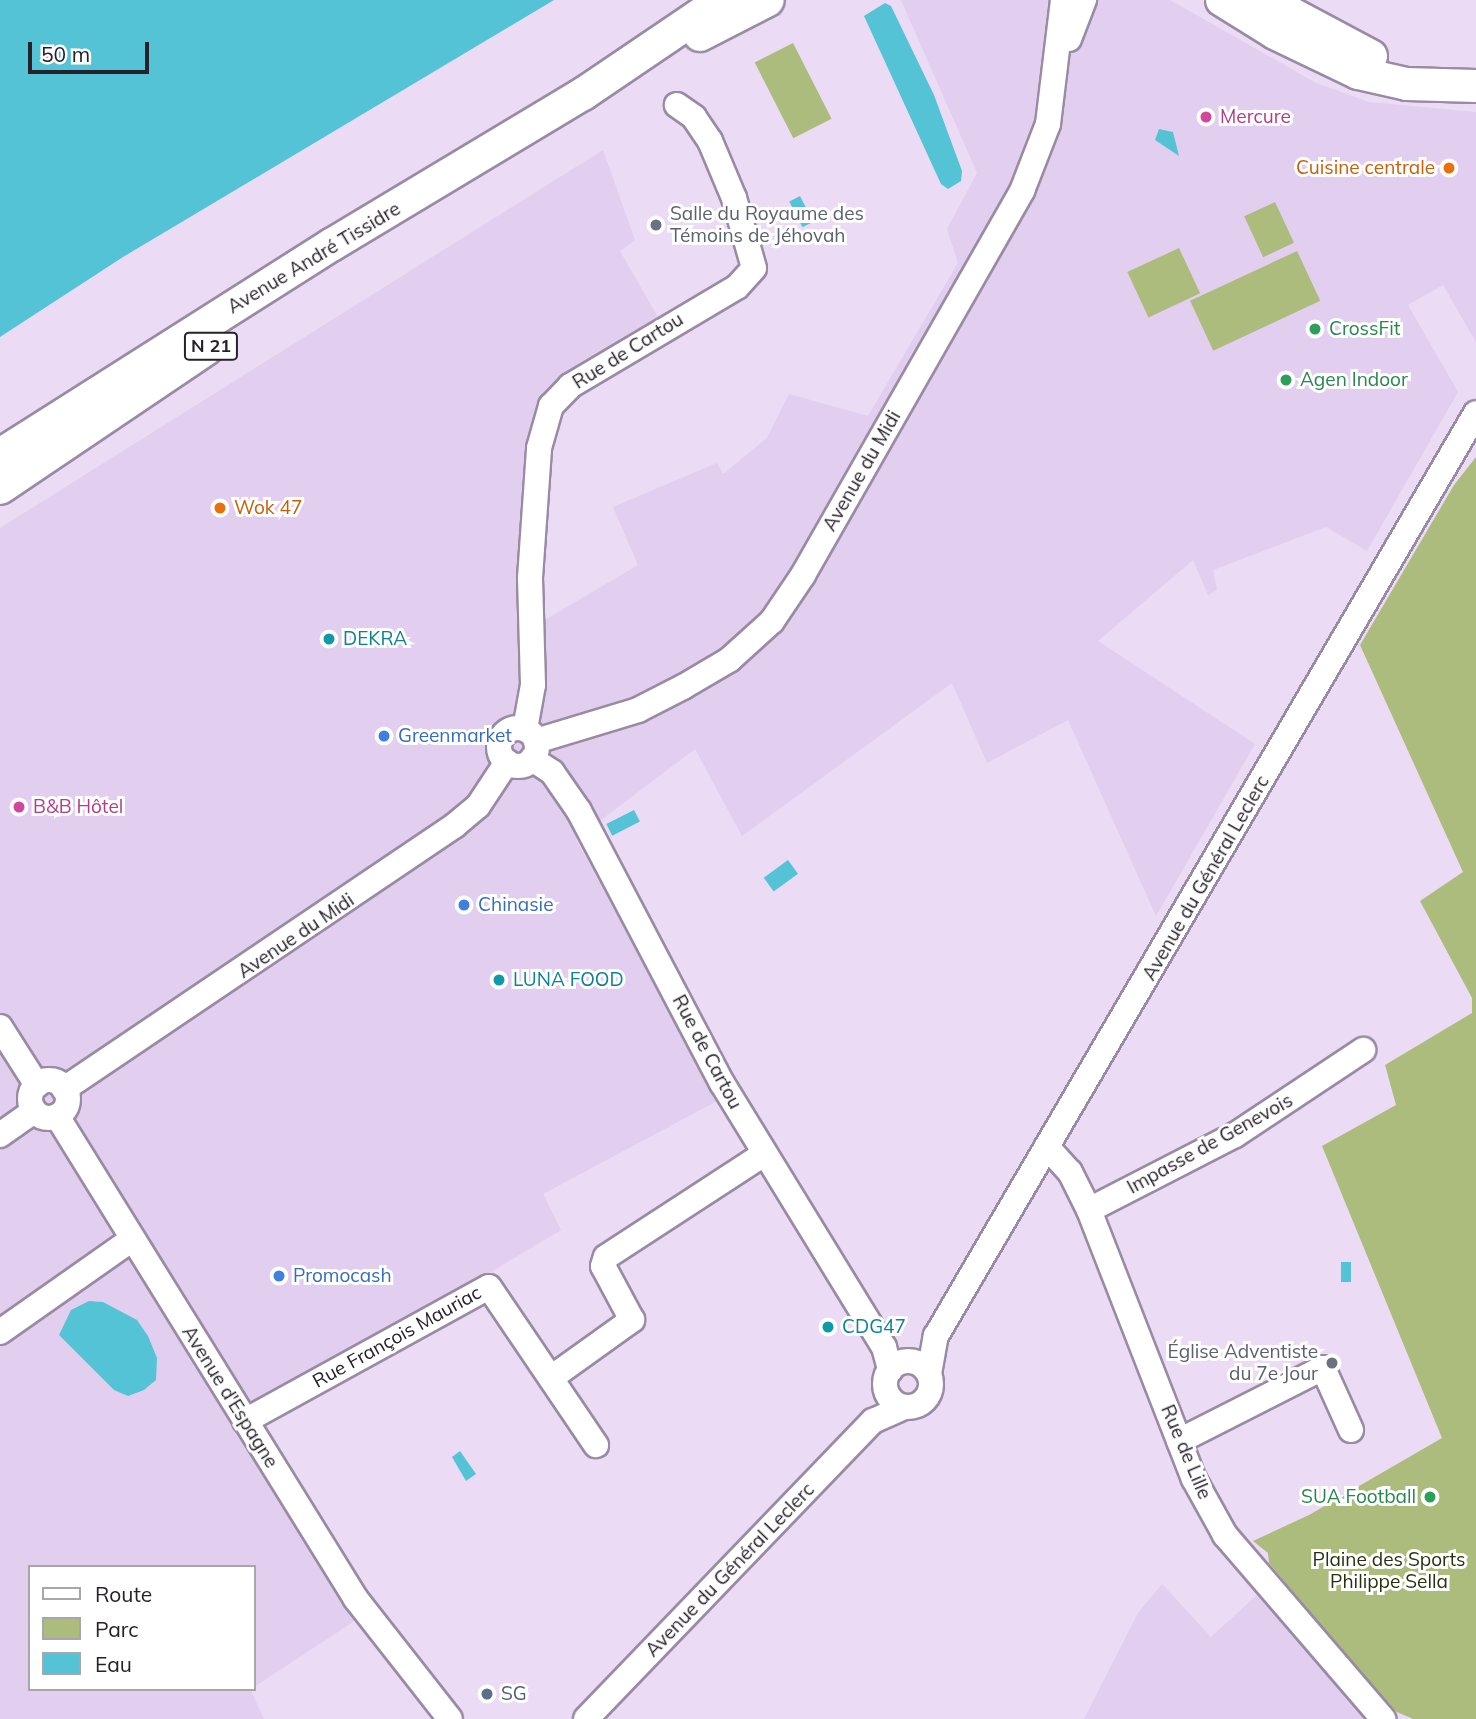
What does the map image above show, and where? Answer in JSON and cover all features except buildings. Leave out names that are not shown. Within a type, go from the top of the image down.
[{"type":"main road","name":"Avenue André Tissidre","points":[[0,456],[332,244],[583,94],[722,0]]},
{"type":"main road","name":"Avenue André Tissidre","points":[[583,94],[768,0]]},
{"type":"main road","points":[[1222,0],[1275,33],[1358,73],[1408,84],[1476,86]]},
{"type":"main road","points":[[1266,0],[1372,56],[1430,67],[1476,66]]},
{"type":"main road","name":"Avenue André Tissidre","points":[[0,488],[209,347],[416,196]]},
{"type":"street","name":"Avenue du Midi","points":[[531,743],[638,710],[684,687],[729,660],[772,621],[803,575],[1018,200],[1048,124],[1056,76],[1063,0]]},
{"type":"street","name":"Avenue du Midi","points":[[1056,76],[1083,0]]},
{"type":"street","name":"Rue de Cartou","points":[[677,105],[694,117],[710,141],[734,198],[754,268],[737,287],[570,386],[551,407],[538,448],[530,578],[533,685],[531,743],[579,811],[764,1154],[901,1366],[893,1401],[904,1406]]},
{"type":"street","name":"Avenue du Général Leclerc","points":[[586,1719],[873,1421],[901,1366],[934,1341],[1049,1149],[1476,413]]},
{"type":"street","points":[[1453,451],[1476,439]]},
{"type":"street","points":[[513,728],[531,743],[523,765],[507,762],[500,751],[501,738],[513,728]]},
{"type":"street","name":"Avenue du Midi","points":[[64,1088],[454,826],[478,806],[507,762]]},
{"type":"street","points":[[0,1027],[37,1085]]},
{"type":"street","name":"Impasse de Genevois","points":[[1089,1210],[1235,1135],[1363,1050]]},
{"type":"street","points":[[0,1135],[46,1114],[67,1104],[64,1088],[54,1082],[37,1085],[31,1094],[46,1114]]},
{"type":"street","name":"Avenue d'Espagne","points":[[46,1114],[131,1240],[356,1599],[409,1673],[450,1719]]},
{"type":"street","name":"Rue de Lille","points":[[1049,1149],[1070,1172],[1089,1210],[1179,1441],[1225,1535],[1383,1719]]},
{"type":"street","points":[[551,1378],[632,1320],[603,1266],[606,1257],[764,1154]]},
{"type":"street","points":[[0,1332],[131,1240]]},
{"type":"street","name":"Rue François Mauriac","points":[[245,1421],[489,1287],[596,1445]]},
{"type":"street","name":"Avenue du Général Leclerc","points":[[873,1421],[904,1406],[918,1405],[929,1396],[901,1366]]},
{"type":"street","points":[[1179,1441],[1323,1368],[1351,1430]]},
{"type":"shaded area","points":[[901,0],[1170,0],[1316,83],[1369,102],[1476,112],[1476,342],[1443,285],[1408,305],[1458,392],[1367,551],[1326,527],[1213,570],[1217,590],[1208,595],[1193,560],[1098,641],[1255,744],[1156,916],[1068,720],[987,763],[952,683],[742,836],[695,749],[576,839],[717,1101],[543,1194],[561,1230],[441,1302],[228,1414],[359,1618],[256,1686],[256,1565],[28,1565],[28,1691],[251,1691],[264,1719],[0,1719],[0,528],[603,150],[635,240],[620,251],[659,319],[547,392],[533,420],[526,457],[521,634],[638,565],[613,507],[717,463],[723,474],[767,438],[789,394],[868,416],[958,263],[947,229],[977,173]]},
{"type":"shaded area","points":[[1162,1584],[1211,1637],[1257,1595],[1372,1719],[1084,1719],[1138,1613]]},
{"type":"green space","points":[[793,43],[832,119],[793,138],[755,63]]},
{"type":"green space","points":[[1275,202],[1294,243],[1263,257],[1244,216]]},
{"type":"green space","points":[[1179,248],[1200,293],[1148,317],[1127,272]]},
{"type":"green space","points":[[1297,251],[1320,301],[1213,351],[1190,301]]},
{"type":"green space","name":"Plaine des Sports Philippe Sella","points":[[1476,457],[1476,1719],[1413,1719],[1397,1712],[1359,1671],[1269,1563],[1268,1553],[1253,1541],[1309,1515],[1442,1438],[1322,1146],[1396,1105],[1385,1065],[1472,1013],[1472,998],[1420,901],[1463,872],[1360,645],[1454,485]]},
{"type":"water","points":[[0,0],[554,0],[123,257],[0,337]]},
{"type":"water","points":[[885,3],[891,6],[934,95],[962,171],[961,181],[948,189],[941,184],[864,16]]},
{"type":"water","points":[[1159,129],[1173,132],[1179,156],[1155,140]]},
{"type":"water","points":[[800,196],[813,222],[802,227],[789,201]]},
{"type":"water","points":[[634,810],[640,822],[612,836],[606,824]]},
{"type":"water","points":[[788,860],[798,874],[774,891],[764,878]]},
{"type":"water","points":[[1341,1262],[1351,1262],[1351,1282],[1341,1282]]},
{"type":"water","points":[[89,1301],[103,1302],[137,1320],[148,1336],[157,1358],[156,1380],[144,1390],[128,1396],[114,1390],[59,1335],[71,1310]]},
{"type":"water","points":[[460,1451],[476,1474],[466,1481],[452,1457]]},
{"type":"place","name":"Mercure","points":[[1206,117]]},
{"type":"place","name":"Cuisine centrale","points":[[1449,168]]},
{"type":"place","name":"Salle du Royaume des Témoins de Jéhovah","points":[[656,225]]},
{"type":"place","name":"CrossFit","points":[[1315,329]]},
{"type":"place","name":"Agen Indoor","points":[[1286,380]]},
{"type":"place","name":"Wok 47","points":[[220,508]]},
{"type":"place","name":"DEKRA","points":[[329,639]]},
{"type":"place","name":"Greenmarket","points":[[384,736]]},
{"type":"place","name":"B&B Hôtel","points":[[19,807]]},
{"type":"place","name":"Chinasie","points":[[464,905]]},
{"type":"place","name":"LUNA FOOD","points":[[499,980]]},
{"type":"place","name":"Promocash","points":[[279,1276]]},
{"type":"place","name":"CDG47","points":[[828,1327]]},
{"type":"place","name":"Église Adventiste du 7e Jour","points":[[1332,1363]]},
{"type":"place","name":"SUA Football","points":[[1430,1497]]},
{"type":"place","name":"SG","points":[[487,1694]]}]
